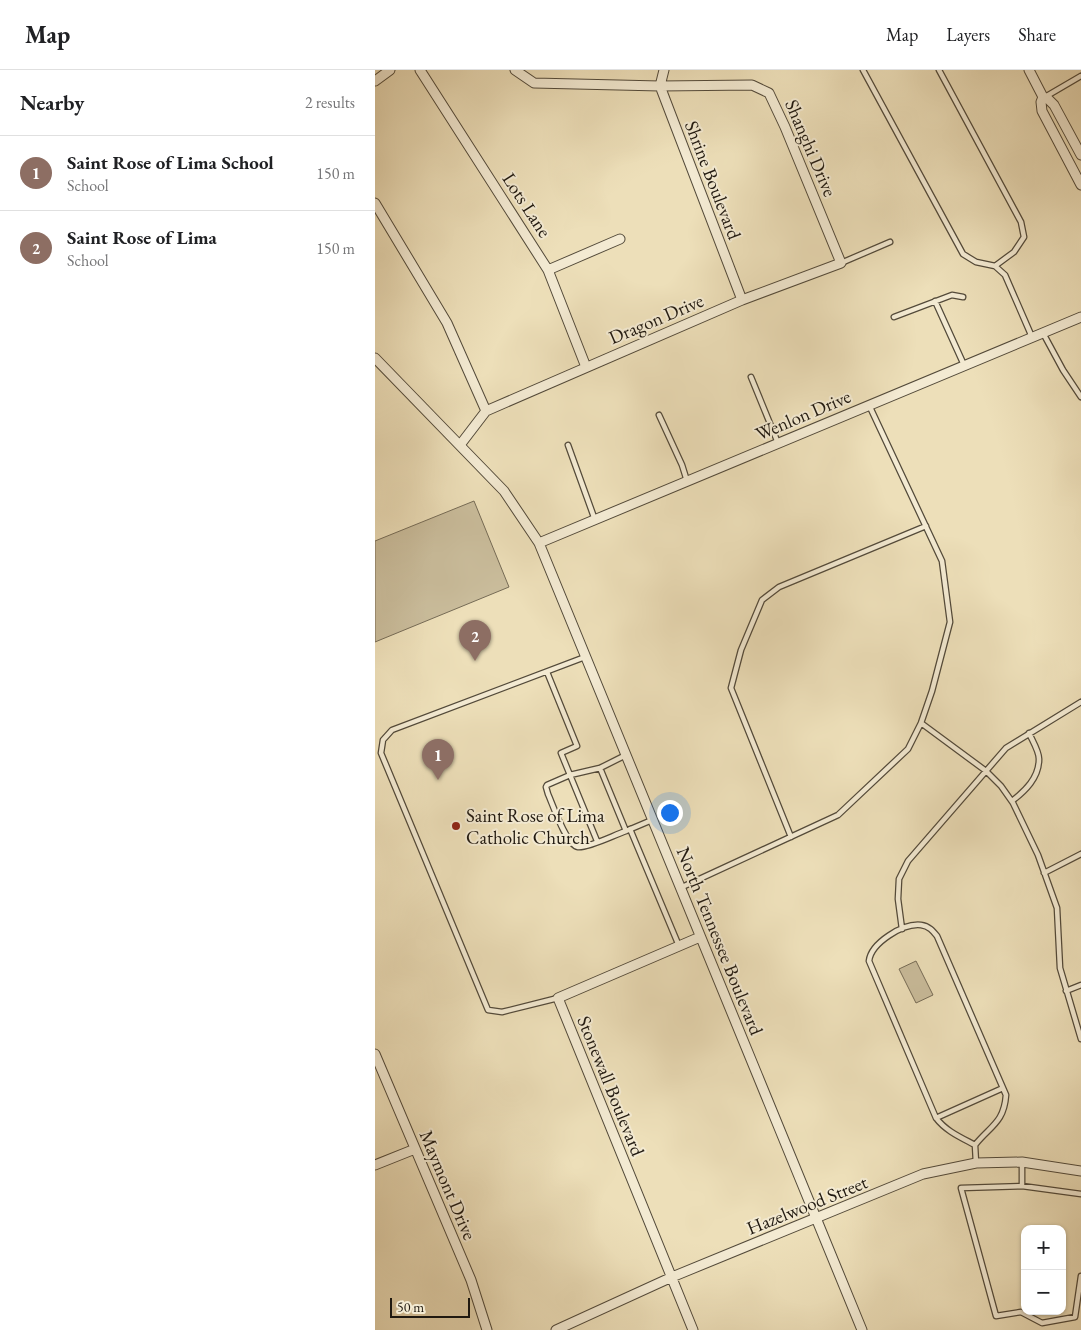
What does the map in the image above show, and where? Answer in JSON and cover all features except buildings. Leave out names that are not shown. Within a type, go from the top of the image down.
[{"type":"street","points":[[375,81],[390,70]]},
{"type":"street","name":"Lots Lane","points":[[420,70],[548,270],[586,367]]},
{"type":"street","name":"Shanghi Drive","points":[[515,70],[534,83],[660,86],[752,84],[769,93],[841,262]]},
{"type":"street","points":[[660,86],[664,70]]},
{"type":"street","points":[[1029,70],[1043,97],[1054,105],[1081,155]]},
{"type":"street","name":"Shrine Boulevard","points":[[660,86],[742,300]]},
{"type":"street","points":[[1043,97],[1041,102],[1042,111],[1080,182]]},
{"type":"street","points":[[375,203],[447,323],[486,411],[460,446]]},
{"type":"street","points":[[548,270],[620,239]]},
{"type":"street","name":"Dragon Drive","points":[[486,411],[742,300],[841,262]]},
{"type":"street","name":"Wenlon Drive","points":[[539,543],[1081,317]]},
{"type":"street","name":"North Tennessee Boulevard","points":[[375,358],[504,491],[539,543],[862,1330]]},
{"type":"street","name":"Stonewall Boulevard","points":[[693,1330],[558,998],[700,937]]},
{"type":"street","name":"Maymont Drive","points":[[375,1054],[471,1280],[487,1330]]},
{"type":"street","points":[[375,1165],[415,1149]]},
{"type":"street","name":"Hazelwood Street","points":[[556,1330],[672,1278],[923,1174],[976,1163],[1022,1162],[1081,1171]]},
{"type":"lane","points":[[863,70],[963,254],[976,262],[995,266],[1005,275],[1032,337]]},
{"type":"lane","points":[[939,70],[1021,222],[1024,237],[1014,252],[995,266]]},
{"type":"lane","points":[[1043,97],[1081,76]]},
{"type":"lane","points":[[841,262],[890,242]]},
{"type":"lane","points":[[894,317],[951,295],[963,297]]},
{"type":"lane","points":[[935,301],[964,365]]},
{"type":"lane","points":[[1043,333],[1063,370],[1081,397]]},
{"type":"lane","points":[[751,377],[778,443]]},
{"type":"lane","points":[[680,888],[839,815],[907,749],[921,723],[932,691],[950,622],[942,562],[869,405]]},
{"type":"lane","points":[[659,415],[682,464],[687,481]]},
{"type":"lane","points":[[568,445],[595,520]]},
{"type":"lane","points":[[791,837],[731,688],[741,650],[755,616],[762,600],[779,587],[926,526]]},
{"type":"lane","points":[[558,998],[502,1012],[487,1010],[381,753],[383,740],[392,730],[585,657]]},
{"type":"lane","points":[[547,672],[577,746],[561,752],[597,841]]},
{"type":"lane","points":[[902,929],[898,899],[899,879],[908,860],[1006,748],[1081,702]]},
{"type":"lane","points":[[921,723],[986,771],[1001,786],[1011,801],[1038,855],[1057,908],[1058,952],[1066,990],[1081,1039]]},
{"type":"lane","points":[[1011,801],[1026,789],[1036,773],[1039,758],[1029,733]]},
{"type":"lane","points":[[627,755],[600,768],[570,775],[547,785],[548,794],[567,837],[577,847],[585,846],[652,820]]},
{"type":"lane","points":[[600,768],[679,946]]},
{"type":"lane","points":[[1044,872],[1081,854]]},
{"type":"lane","points":[[975,1145],[954,1134],[936,1118],[869,961],[873,948],[882,940],[902,929],[922,925],[932,929],[937,936],[1006,1096],[1005,1110],[975,1145],[976,1163]]},
{"type":"lane","points":[[1066,990],[1081,985]]},
{"type":"lane","points":[[936,1118],[1003,1088]]},
{"type":"lane","points":[[1022,1162],[1022,1186]]},
{"type":"lane","points":[[1081,1194],[1022,1186],[961,1188],[996,1316],[1021,1312],[1042,1323],[1075,1317],[1081,1276]]},
{"type":"shaded area","points":[[474,501],[509,587],[375,642],[375,541]]},
{"type":"shaded area","points":[[916,961],[933,995],[916,1003],[899,969]]},
{"type":"place","name":"Saint Rose of Lima","points":[[475,661]]},
{"type":"place","name":"Saint Rose of Lima School","points":[[438,780]]},
{"type":"place","name":"Saint Rose of Lima Catholic Church","points":[[456,826]]}]
